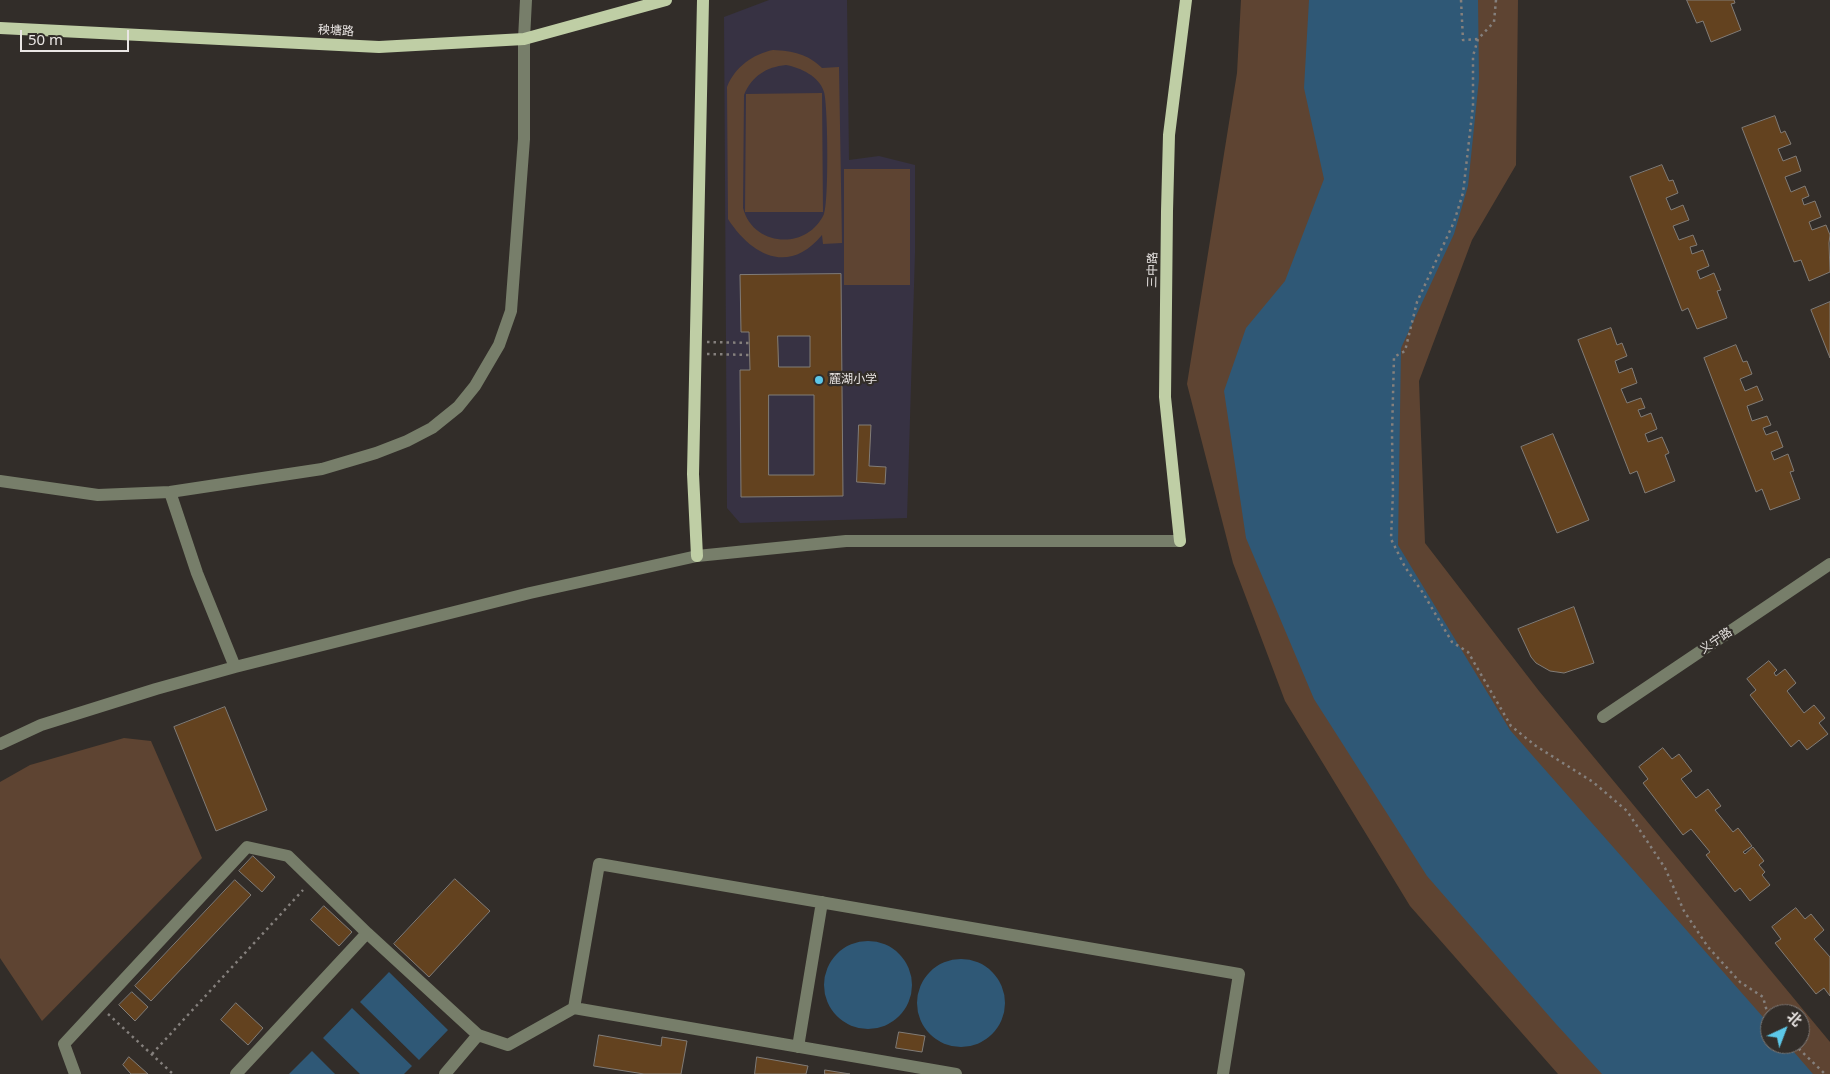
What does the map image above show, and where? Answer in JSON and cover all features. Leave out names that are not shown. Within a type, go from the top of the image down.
[{"type":"main road","name":"秧塘路","points":[[0,28],[379,47],[524,39],[666,0]]},
{"type":"main road","points":[[697,556],[693,474],[703,0]]},
{"type":"main road","name":"三中路","points":[[1180,541],[1165,397],[1170,135],[1186,0]]},
{"type":"street","points":[[0,481],[98,495],[170,492],[322,470],[376,453],[406,441],[432,428],[458,407],[475,386],[499,345],[510,311],[524,139],[526,0]]},
{"type":"street","points":[[170,492],[197,574],[235,667]]},
{"type":"street","points":[[0,744],[41,725],[156,689],[235,667],[530,593],[697,556],[846,541],[1180,541]]},
{"type":"street","name":"义宁路","points":[[1603,717],[1830,564]]},
{"type":"street","points":[[75,1074],[64,1044],[247,847],[288,856],[367,933],[478,1036],[508,1045],[574,1008],[956,1074]]},
{"type":"street","points":[[574,1008],[599,864],[1239,974],[1223,1074]]},
{"type":"street","points":[[798,1047],[822,902]]},
{"type":"street","points":[[236,1074],[367,933]]},
{"type":"street","points":[[445,1074],[478,1036]]},
{"type":"path","points":[[1461,0],[1463,40],[1478,39]]},
{"type":"path","points":[[1496,0],[1494,22],[1478,39],[1473,56],[1474,106],[1463,194],[1454,222],[1417,302],[1404,351],[1394,357],[1392,434],[1394,492],[1391,539],[1405,567],[1452,642],[1468,652],[1512,726],[1536,746],[1593,782],[1627,811],[1666,868],[1684,911],[1708,946],[1740,982],[1763,997],[1765,1004]]},
{"type":"path","points":[[696,348],[750,343]]},
{"type":"path","points":[[696,348],[750,355]]},
{"type":"path","points":[[152,1054],[313,880]]},
{"type":"path","points":[[100,1006],[173,1074]]},
{"type":"path","points":[[1804,1054],[1825,1074]]},
{"type":"shaded area","name":"麓湖小学","points":[[769,0],[847,0],[849,160],[879,156],[915,165],[915,253],[907,518],[740,523],[727,508],[724,17]]},
{"type":"shaded area","points":[[1241,0],[1518,0],[1516,165],[1472,240],[1419,381],[1425,543],[1539,691],[1798,1004],[1760,1004],[1760,1054],[1810,1054],[1810,1018],[1830,1042],[1830,1074],[1558,1074],[1410,906],[1285,701],[1233,563],[1187,384],[1237,73]]},
{"type":"shaded area","points":[[773,50],[794,52],[806,56],[822,68],[839,67],[842,243],[823,244],[822,235],[797,255],[784,257],[772,256],[748,243],[728,219],[727,87],[735,73],[745,62]],"holes":[[[779,66],[792,66],[814,77],[822,86],[824,92],[827,133],[827,192],[824,214],[816,226],[806,234],[794,239],[781,240],[757,231],[749,221],[743,208],[744,95],[751,83],[766,70]]]},
{"type":"shaded area","points":[[822,93],[823,212],[745,212],[746,94]]},
{"type":"shaded area","points":[[844,169],[910,169],[910,285],[844,285]]},
{"type":"shaded area","points":[[124,738],[151,741],[202,858],[42,1021],[0,958],[0,782],[30,765]]},
{"type":"water","points":[[1309,0],[1478,0],[1479,79],[1468,186],[1454,234],[1401,348],[1398,545],[1510,730],[1760,1014],[1760,1054],[1796,1054],[1813,1074],[1602,1074],[1427,876],[1314,699],[1246,538],[1224,391],[1246,328],[1285,281],[1324,179],[1304,88]]},
{"type":"water","points":[[868,941],[885,945],[899,954],[908,968],[912,985],[908,1002],[899,1016],[885,1025],[868,1029],[851,1025],[837,1016],[828,1002],[824,985],[828,968],[837,954],[851,945]]},
{"type":"water","points":[[961,959],[978,963],[992,972],[1001,986],[1005,1003],[1001,1020],[992,1034],[978,1043],[961,1047],[944,1043],[930,1034],[921,1020],[917,1003],[921,986],[930,972],[944,963]]},
{"type":"water","points":[[389,972],[448,1030],[419,1060],[360,1002]]},
{"type":"water","points":[[352,1008],[412,1066],[404,1074],[360,1074],[323,1038]]},
{"type":"water","points":[[312,1051],[335,1074],[289,1074]]},
{"type":"building","points":[[1687,0],[1734,0],[1735,3],[1731,4],[1741,30],[1711,42],[1703,21],[1697,23]]},
{"type":"building","points":[[1775,116],[1781,133],[1785,131],[1791,144],[1778,149],[1783,161],[1796,156],[1801,171],[1785,177],[1791,192],[1805,186],[1809,196],[1802,199],[1804,205],[1815,201],[1821,217],[1809,222],[1812,230],[1826,225],[1830,235],[1830,272],[1809,281],[1801,260],[1794,262],[1742,128]]},
{"type":"building","points":[[1662,165],[1669,181],[1673,180],[1678,193],[1666,198],[1671,210],[1683,205],[1689,220],[1673,226],[1679,240],[1693,235],[1697,245],[1690,247],[1692,254],[1703,250],[1709,266],[1697,271],[1700,279],[1714,273],[1721,290],[1717,291],[1727,318],[1697,329],[1688,308],[1682,311],[1630,177]]},
{"type":"building","points":[[841,274],[843,496],[741,497],[740,370],[750,370],[749,332],[741,332],[740,275]],"holes":[[[778,336],[810,336],[810,367],[779,367]],[[769,395],[814,395],[814,475],[769,475]]]},
{"type":"building","points":[[1830,302],[1830,358],[1811,310]]},
{"type":"building","points":[[1611,328],[1617,345],[1622,343],[1627,356],[1615,361],[1619,373],[1632,368],[1637,383],[1621,389],[1627,403],[1641,398],[1645,408],[1638,410],[1641,417],[1651,413],[1657,429],[1645,434],[1648,442],[1662,437],[1669,453],[1665,455],[1675,481],[1645,493],[1637,471],[1630,474],[1578,340]]},
{"type":"building","points":[[1736,345],[1743,362],[1747,361],[1752,374],[1740,379],[1745,391],[1757,386],[1763,400],[1747,406],[1752,421],[1767,416],[1771,425],[1763,428],[1766,435],[1777,431],[1783,447],[1771,452],[1774,460],[1788,454],[1794,471],[1790,472],[1800,499],[1770,510],[1762,489],[1756,492],[1704,358]]},
{"type":"building","points":[[859,425],[871,425],[869,466],[886,467],[885,484],[857,482]]},
{"type":"building","points":[[1553,434],[1589,520],[1557,533],[1521,447]]},
{"type":"building","points":[[1574,607],[1594,663],[1564,673],[1550,671],[1536,663],[1531,657],[1518,629]]},
{"type":"building","points":[[1769,661],[1777,670],[1774,673],[1776,676],[1785,669],[1796,683],[1787,691],[1804,713],[1814,705],[1825,718],[1819,723],[1828,734],[1807,750],[1799,740],[1791,747],[1750,695],[1756,690],[1747,679]]},
{"type":"building","points":[[225,707],[267,810],[216,831],[174,727]]},
{"type":"building","points":[[1663,748],[1672,759],[1679,754],[1692,771],[1681,779],[1696,798],[1708,789],[1721,806],[1715,810],[1733,832],[1738,828],[1752,846],[1743,852],[1745,854],[1753,847],[1764,861],[1759,865],[1765,872],[1762,875],[1770,885],[1750,901],[1740,888],[1735,892],[1706,855],[1710,852],[1691,829],[1683,835],[1643,783],[1648,779],[1639,767]]},
{"type":"building","points":[[253,856],[275,877],[262,892],[239,871]]},
{"type":"building","points":[[455,879],[490,911],[429,977],[394,944]]},
{"type":"building","points":[[235,880],[251,895],[151,1001],[135,986]]},
{"type":"building","points":[[324,906],[352,932],[339,946],[311,920]]},
{"type":"building","points":[[1796,908],[1805,919],[1811,914],[1824,930],[1814,939],[1830,957],[1830,996],[1824,988],[1816,994],[1775,943],[1781,939],[1772,927]]},
{"type":"building","points":[[132,992],[148,1007],[135,1021],[119,1005]]},
{"type":"building","points":[[236,1003],[263,1028],[248,1045],[221,1020]]},
{"type":"building","points":[[899,1032],[925,1036],[922,1052],[896,1048]]},
{"type":"building","points":[[599,1035],[661,1046],[662,1037],[687,1041],[681,1074],[644,1074],[594,1066]]},
{"type":"building","points":[[129,1057],[148,1074],[131,1074],[123,1065]]},
{"type":"building","points":[[757,1057],[808,1066],[806,1074],[755,1074]]},
{"type":"building","points":[[825,1070],[850,1074],[825,1074]]},
{"type":"place","name":"麓湖小学","points":[[819,380]]}]
